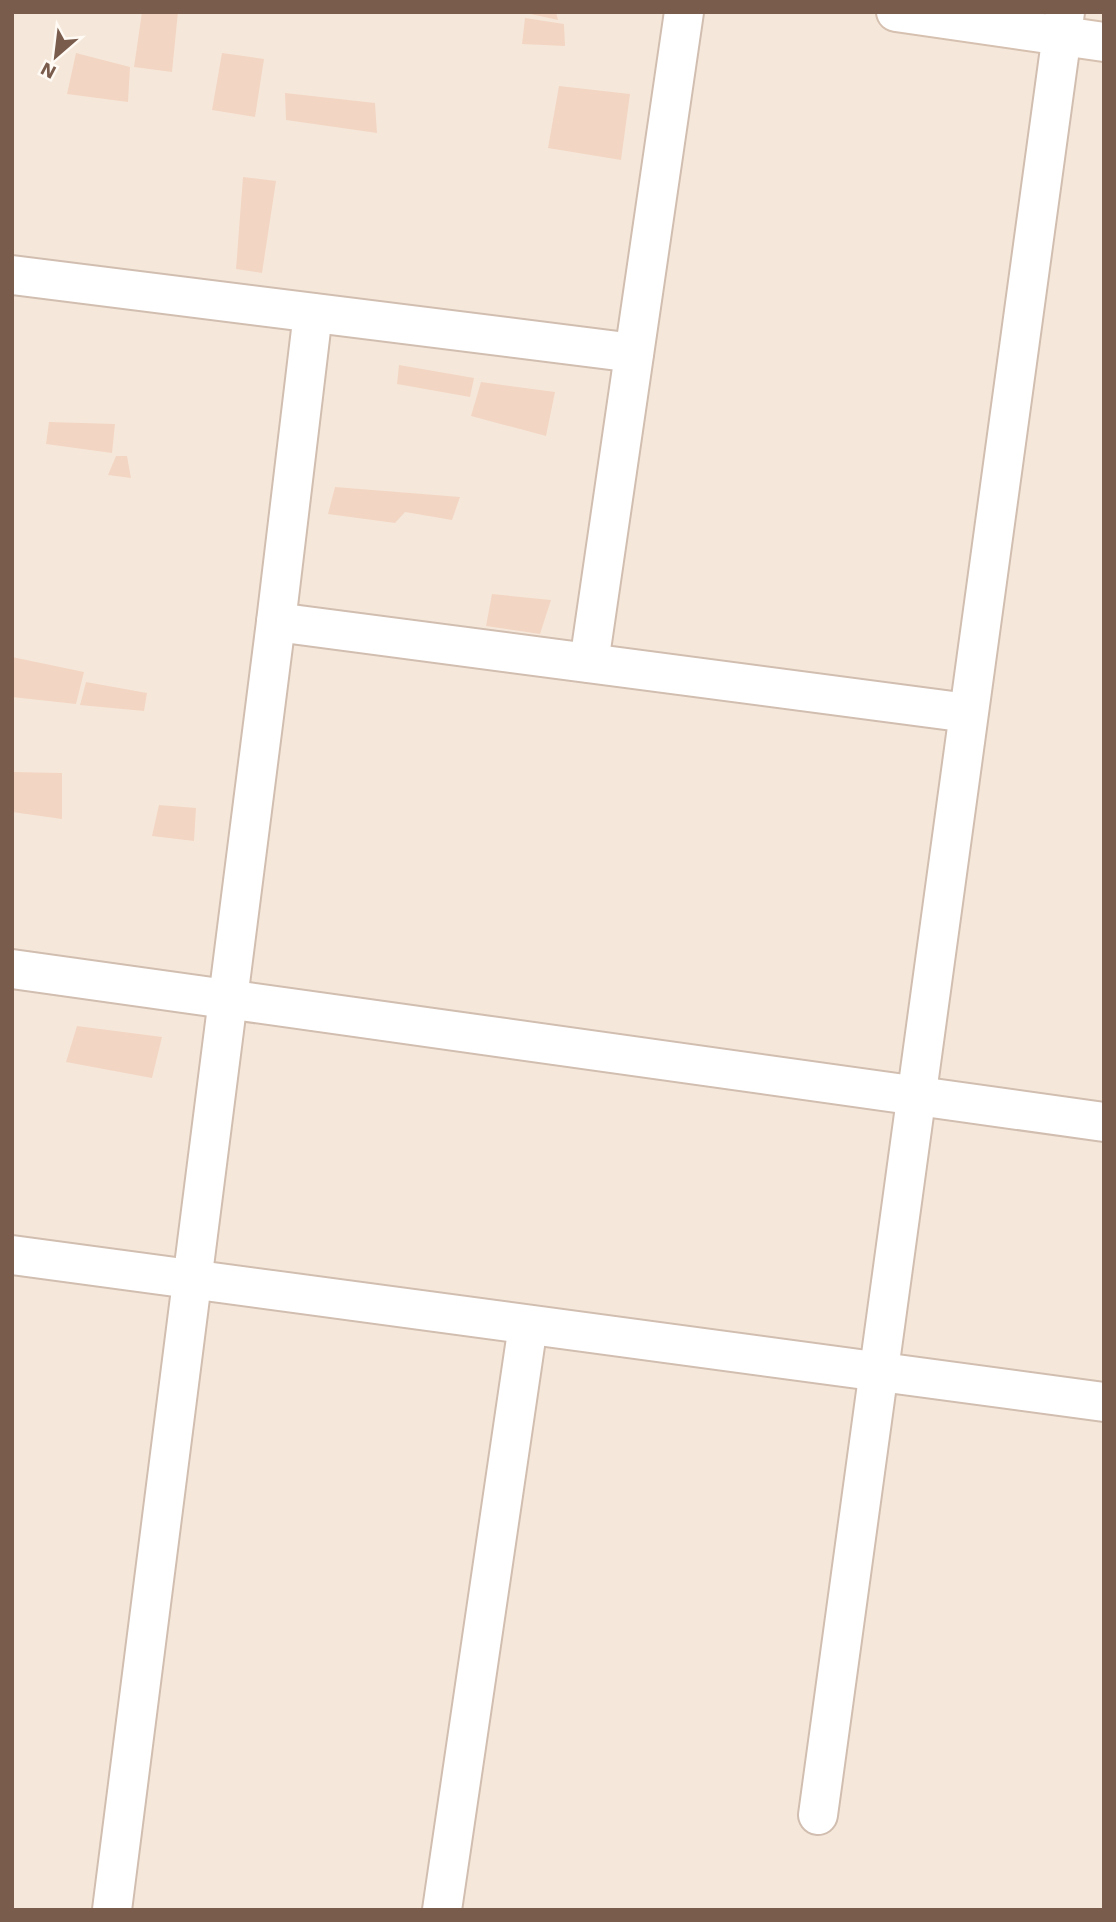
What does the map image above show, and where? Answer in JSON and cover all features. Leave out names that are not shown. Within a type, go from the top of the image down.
[{"type":"street","points":[[589,663],[684,12]]},
{"type":"street","points":[[896,12],[1063,24],[1104,42]]},
{"type":"street","points":[[818,1815],[1063,24]]},
{"type":"street","points":[[12,275],[634,353]]},
{"type":"street","points":[[112,1910],[313,313]]},
{"type":"street","points":[[276,622],[968,713]]},
{"type":"street","points":[[12,969],[1104,1122]]},
{"type":"street","points":[[12,1255],[1104,1402]]},
{"type":"street","points":[[442,1910],[528,1325]]},
{"type":"shaded area","points":[[12,12],[1104,12],[1104,1910],[12,1910]]},
{"type":"building","points":[[142,12],[178,12],[172,72],[134,67]]},
{"type":"building","points":[[556,12],[558,20],[526,13]]},
{"type":"building","points":[[525,18],[564,24],[565,46],[522,44]]},
{"type":"building","points":[[76,53],[130,67],[128,102],[67,94]]},
{"type":"building","points":[[222,53],[264,59],[255,117],[212,110]]},
{"type":"building","points":[[559,86],[630,94],[621,160],[548,148]]},
{"type":"building","points":[[285,93],[375,103],[377,133],[286,120]]},
{"type":"building","points":[[243,177],[276,181],[262,273],[236,269]]},
{"type":"building","points":[[399,365],[474,378],[470,397],[397,384]]},
{"type":"building","points":[[481,382],[555,392],[546,436],[471,416]]},
{"type":"building","points":[[49,422],[115,424],[112,453],[46,444]]},
{"type":"building","points":[[116,456],[127,456],[131,478],[108,475]]},
{"type":"building","points":[[335,487],[460,497],[452,520],[405,512],[395,523],[328,514]]},
{"type":"building","points":[[492,594],[551,600],[540,634],[486,626]]},
{"type":"building","points":[[12,657],[84,672],[76,704],[12,697]]},
{"type":"building","points":[[86,682],[147,693],[144,711],[80,705]]},
{"type":"building","points":[[12,772],[62,773],[62,819],[12,812]]},
{"type":"building","points":[[159,805],[196,808],[194,841],[152,836]]},
{"type":"building","points":[[77,1026],[162,1037],[152,1078],[66,1062]]}]
